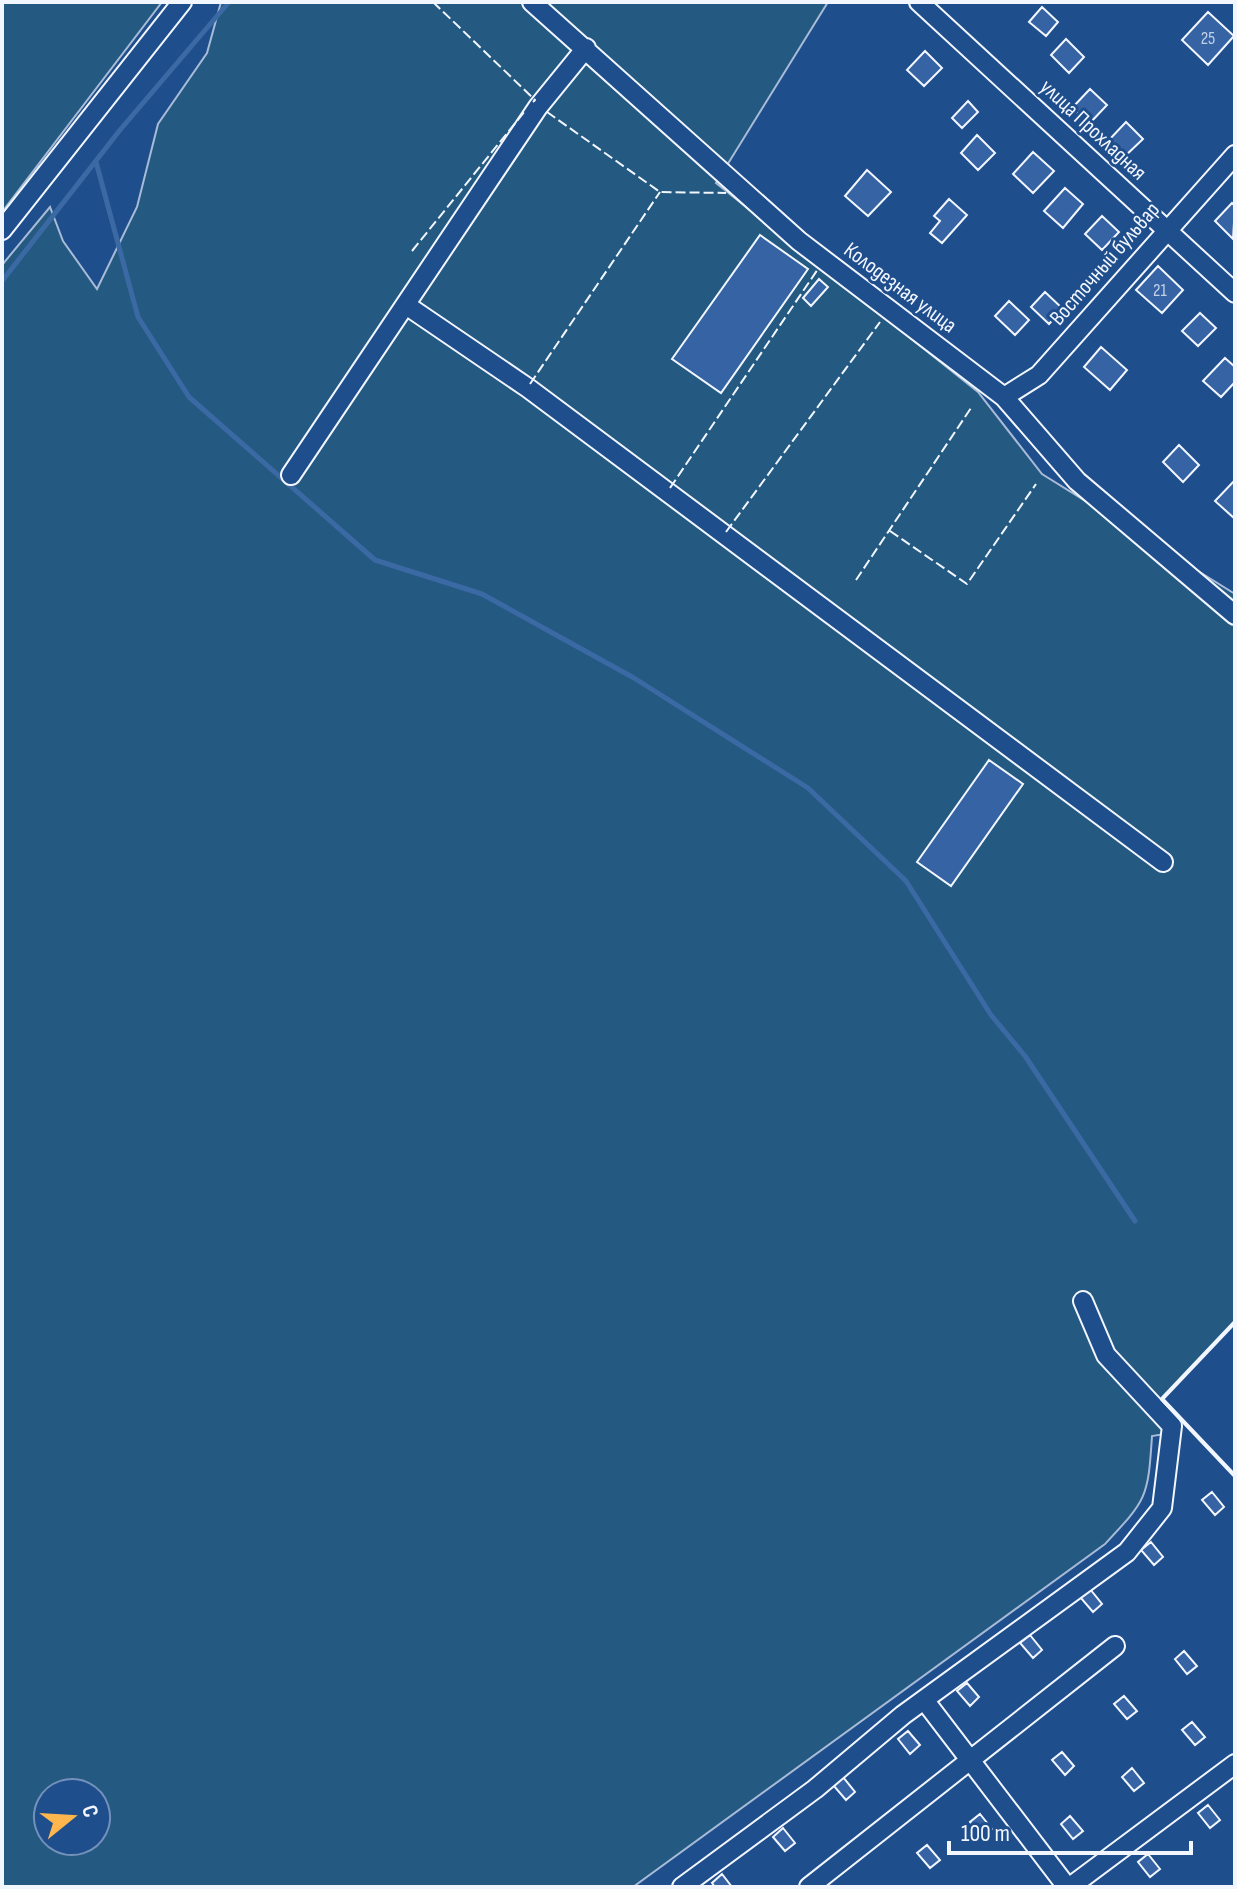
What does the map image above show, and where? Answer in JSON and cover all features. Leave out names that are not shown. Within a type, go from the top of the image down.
[{"type":"street","points":[[2,230],[182,2]]},
{"type":"street","name":"Колодезная улица","points":[[532,2],[799,241],[1004,397],[1077,481],[1235,615]]},
{"type":"street","name":"улица Прохладная","points":[[919,2],[1235,293]]},
{"type":"street","points":[[291,475],[538,107],[586,48]]},
{"type":"street","name":"Восточный бульвар","points":[[1004,397],[1039,375],[1235,155]]},
{"type":"street","points":[[406,305],[528,388],[1163,862]]},
{"type":"street","points":[[682,1887],[815,1789],[903,1715],[1127,1552],[1162,1508],[1172,1426],[1106,1355],[1083,1301]]},
{"type":"street","points":[[809,1887],[1115,1646]]},
{"type":"street","points":[[925,1701],[1068,1887],[1235,1764]]},
{"type":"shaded area","points":[[2,2],[162,2],[2,212]]},
{"type":"shaded area","points":[[221,2],[828,2],[716,183],[978,392],[1042,474],[1235,594],[1235,1322],[1162,1399],[1165,1434],[1152,1436],[1149,1473],[1143,1496],[1130,1517],[1105,1544],[633,1887],[2,1887],[2,265],[50,207],[63,241],[97,289],[137,207],[158,124],[207,53]]},
{"type":"building","points":[[1042,7],[1058,22],[1046,36],[1029,22]]},
{"type":"building","points":[[1208,12],[1234,36],[1208,65],[1182,40]]},
{"type":"building","points":[[1066,39],[1084,57],[1069,73],[1051,55]]},
{"type":"building","points":[[925,51],[942,68],[924,86],[907,70]]},
{"type":"building","points":[[1090,89],[1107,105],[1089,124],[1072,108]]},
{"type":"building","points":[[968,101],[978,112],[962,128],[952,118]]},
{"type":"building","points":[[1126,122],[1143,139],[1124,157],[1108,141]]},
{"type":"building","points":[[977,135],[995,153],[978,170],[961,153]]},
{"type":"building","points":[[1033,152],[1054,171],[1033,193],[1013,174]]},
{"type":"building","points":[[867,170],[891,192],[868,216],[845,196]]},
{"type":"building","points":[[1065,188],[1083,204],[1063,228],[1044,211]]},
{"type":"building","points":[[949,199],[967,215],[942,243],[930,233],[940,221],[934,216]]},
{"type":"building","points":[[1232,203],[1235,206],[1233,239],[1215,221]]},
{"type":"building","points":[[1102,216],[1119,232],[1102,250],[1085,234]]},
{"type":"building","points":[[760,235],[808,269],[721,393],[672,359]]},
{"type":"building","points":[[1158,266],[1183,290],[1162,313],[1136,290]]},
{"type":"building","points":[[819,279],[828,287],[811,306],[803,298]]},
{"type":"building","points":[[1045,292],[1063,309],[1049,324],[1031,307]]},
{"type":"building","points":[[1009,301],[1029,320],[1015,335],[995,316]]},
{"type":"building","points":[[1200,313],[1216,328],[1198,346],[1182,331]]},
{"type":"building","points":[[1101,347],[1127,370],[1110,390],[1084,367]]},
{"type":"building","points":[[1225,358],[1235,367],[1235,382],[1221,397],[1203,381]]},
{"type":"building","points":[[1179,445],[1199,465],[1183,482],[1163,462]]},
{"type":"building","points":[[1235,480],[1235,517],[1234,518],[1215,501]]},
{"type":"building","points":[[989,760],[1023,784],[951,886],[917,862]]},
{"type":"building","points":[[1212,1492],[1224,1507],[1215,1515],[1202,1500]]},
{"type":"building","points":[[1151,1542],[1163,1557],[1154,1565],[1141,1550]]},
{"type":"building","points":[[1090,1589],[1102,1604],[1093,1612],[1080,1597]]},
{"type":"building","points":[[1030,1635],[1042,1650],[1033,1658],[1020,1643]]},
{"type":"building","points":[[1184,1651],[1197,1666],[1187,1674],[1175,1659]]},
{"type":"building","points":[[967,1683],[979,1697],[970,1706],[957,1691]]},
{"type":"building","points":[[1124,1696],[1137,1711],[1127,1719],[1114,1704]]},
{"type":"building","points":[[1192,1722],[1205,1737],[1195,1745],[1182,1730]]},
{"type":"building","points":[[908,1731],[920,1745],[910,1754],[898,1739]]},
{"type":"building","points":[[1062,1752],[1074,1766],[1065,1775],[1052,1760]]},
{"type":"building","points":[[1132,1768],[1144,1783],[1134,1791],[1122,1777]]},
{"type":"building","points":[[843,1777],[855,1792],[846,1800],[833,1785]]},
{"type":"building","points":[[1208,1805],[1220,1820],[1210,1828],[1198,1813]]},
{"type":"building","points":[[980,1814],[992,1829],[982,1837],[970,1822]]},
{"type":"building","points":[[1070,1816],[1083,1831],[1073,1839],[1061,1824]]},
{"type":"building","points":[[783,1828],[795,1843],[785,1851],[773,1837]]},
{"type":"building","points":[[927,1845],[940,1860],[930,1868],[917,1853]]},
{"type":"building","points":[[1148,1854],[1160,1869],[1150,1877],[1138,1862]]},
{"type":"building","points":[[722,1874],[732,1887],[715,1887],[712,1883]]},
{"type":"waterway","points":[[2,281],[120,130],[229,2]]},
{"type":"waterway","points":[[96,162],[138,317],[189,397],[375,560],[482,594],[634,678],[808,788],[906,881],[991,1015],[1025,1056],[1135,1221]]},
{"type":"fence","points":[[433,2],[535,100],[533,102]]},
{"type":"fence","points":[[412,251],[525,111]]},
{"type":"fence","points":[[547,112],[660,192],[726,193]]},
{"type":"fence","points":[[530,384],[660,192]]},
{"type":"fence","points":[[670,488],[818,269]]},
{"type":"fence","points":[[726,532],[880,322]]},
{"type":"fence","points":[[856,580],[971,408]]},
{"type":"fence","points":[[890,531],[967,584],[1036,484]]},
{"type":"wall","points":[[1235,1322],[1162,1399],[1235,1476]]}]
